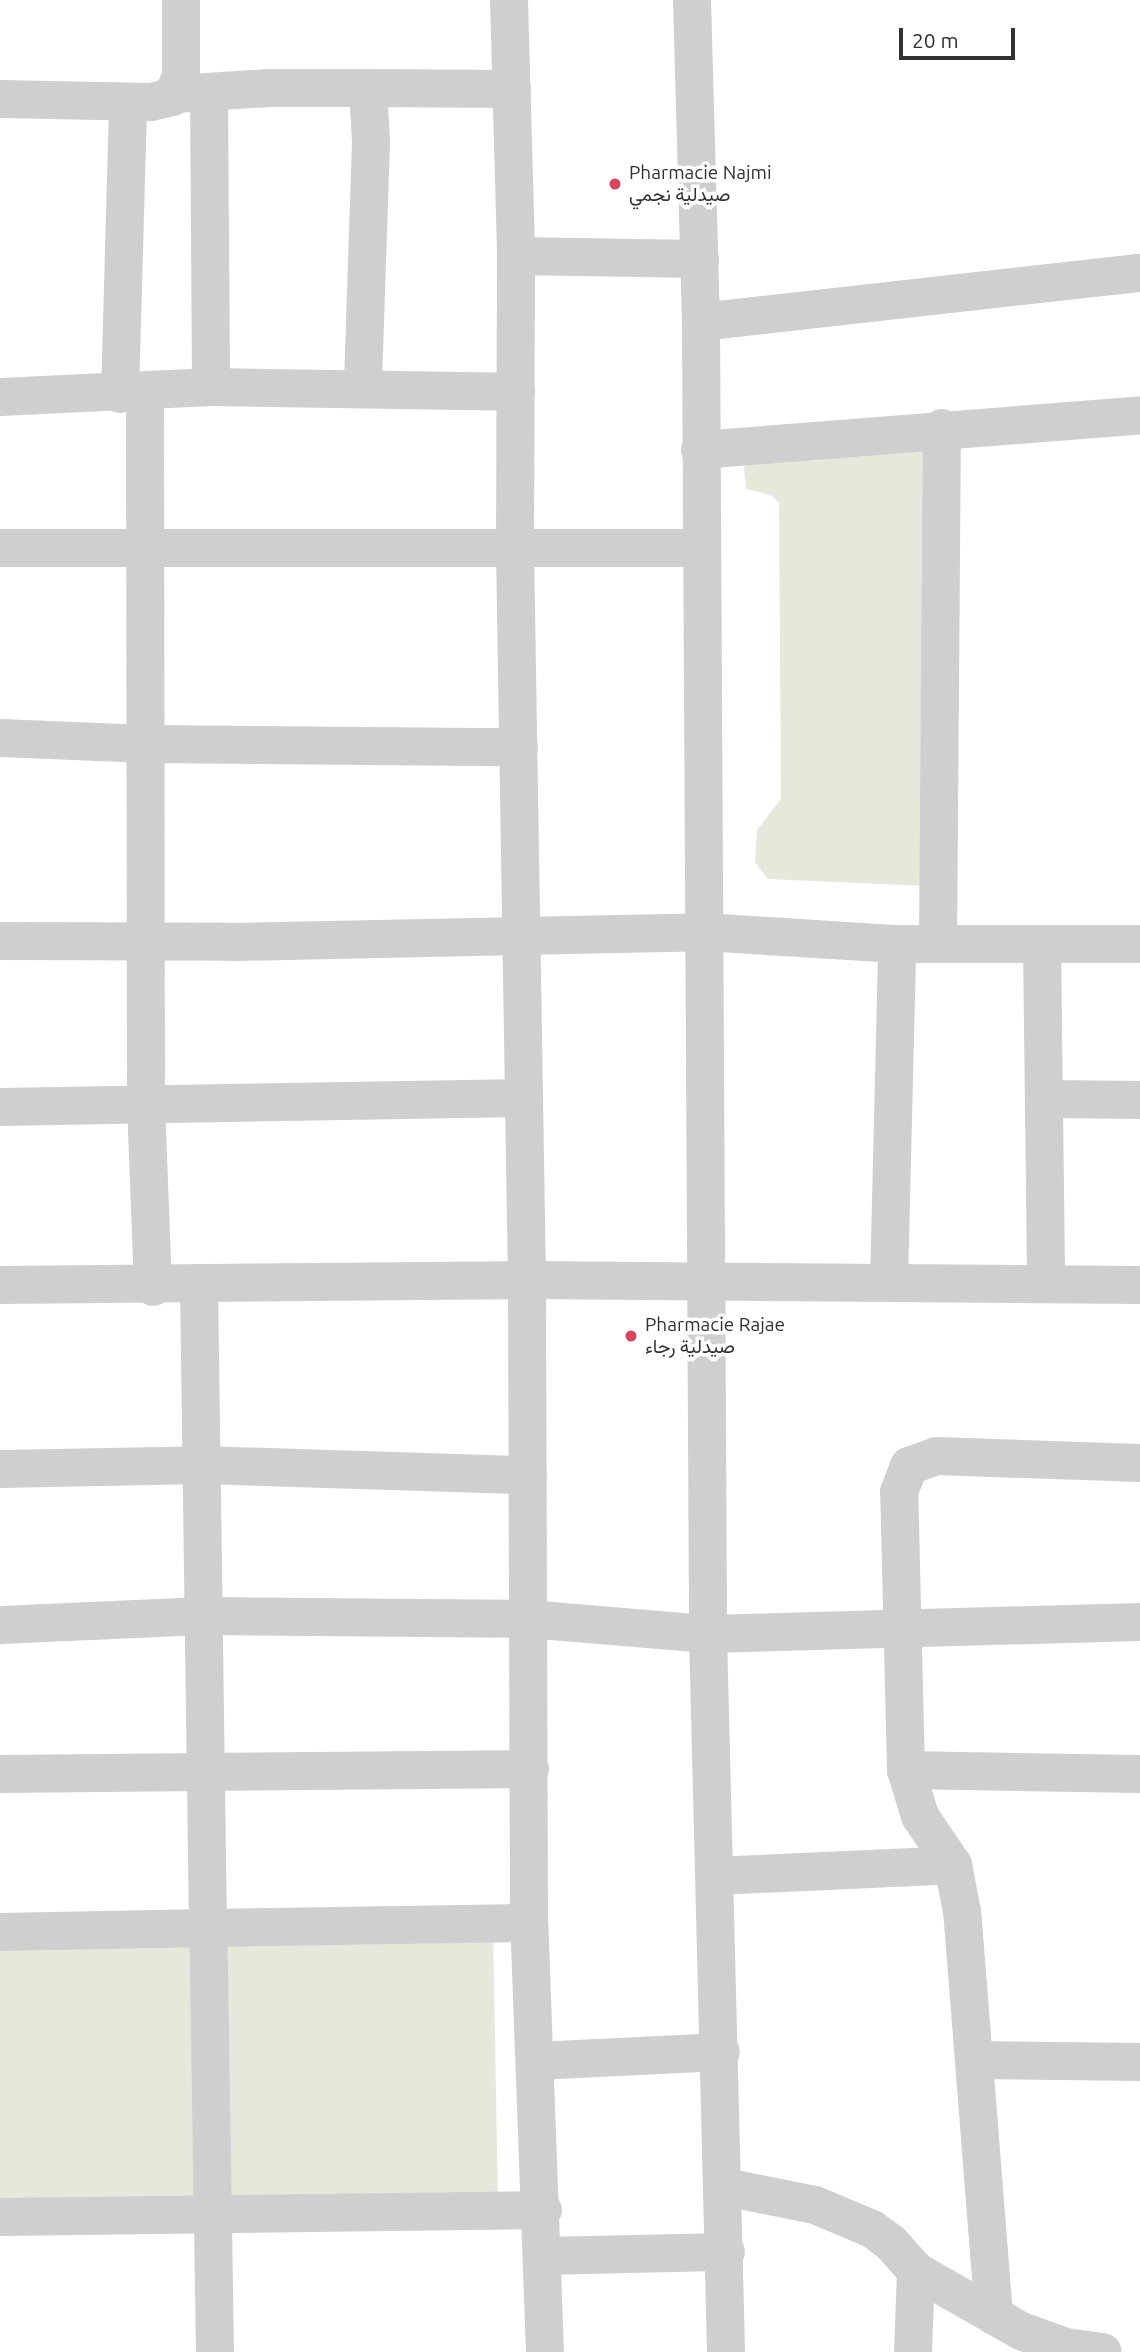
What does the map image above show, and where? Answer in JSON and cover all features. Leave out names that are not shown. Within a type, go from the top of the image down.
[{"type":"street","points":[[181,0],[182,65],[192,93],[211,387]]},
{"type":"street","points":[[509,0],[516,256],[515,551],[519,937],[527,1280],[529,1923],[543,2210],[545,2352]]},
{"type":"street","points":[[692,0],[701,322],[704,1283],[708,1634],[725,2187],[726,2352]]},
{"type":"street","points":[[363,388],[371,142],[368,88]]},
{"type":"street","points":[[0,99],[128,102],[160,101],[192,93],[368,88],[512,89]]},
{"type":"street","points":[[128,102],[132,394],[147,545],[149,942],[146,1104],[153,1287]]},
{"type":"street","points":[[516,256],[700,259]]},
{"type":"street","points":[[701,322],[1140,273]]},
{"type":"street","points":[[0,397],[132,394],[211,387],[516,392]]},
{"type":"street","points":[[700,450],[942,428],[1140,415]]},
{"type":"street","points":[[938,944],[942,428]]},
{"type":"street","points":[[0,548],[147,545],[515,551],[701,548]]},
{"type":"street","points":[[0,738],[148,744],[519,747]]},
{"type":"street","points":[[0,942],[519,937],[704,932],[897,944],[1140,944]]},
{"type":"street","points":[[889,1283],[897,944]]},
{"type":"street","points":[[1042,944],[1046,1284]]},
{"type":"street","points":[[0,1107],[522,1098]]},
{"type":"street","points":[[1044,1100],[1140,1100]]},
{"type":"street","points":[[0,1285],[153,1287],[527,1280],[1140,1285]]},
{"type":"street","points":[[199,1286],[215,2352]]},
{"type":"street","points":[[994,2316],[970,1965],[953,1865],[920,1816],[906,1770],[905,1629],[899,1492],[909,1466],[936,1457],[1140,1463]]},
{"type":"street","points":[[0,1469],[202,1465],[528,1475]]},
{"type":"street","points":[[0,1625],[204,1616],[528,1619],[708,1634],[1140,1622]]},
{"type":"street","points":[[0,1774],[530,1769]]},
{"type":"street","points":[[906,1770],[1140,1774]]},
{"type":"street","points":[[715,1876],[953,1865]]},
{"type":"street","points":[[0,1932],[529,1923]]},
{"type":"street","points":[[536,2061],[721,2052]]},
{"type":"street","points":[[976,2060],[1140,2062]]},
{"type":"street","points":[[725,2187],[815,2205],[847,2218],[891,2243],[916,2271],[994,2316],[1055,2344],[1103,2352]]},
{"type":"street","points":[[0,2217],[543,2210]]},
{"type":"street","points":[[544,2256],[726,2252]]},
{"type":"street","points":[[913,2352],[916,2271]]},
{"type":"shaded area","points":[[932,451],[926,886],[768,879],[755,863],[757,830],[781,799],[779,503],[771,495],[746,489],[744,467],[754,458]]},
{"type":"shaded area","points":[[493,1926],[498,2201],[0,2202],[0,1932]]},
{"type":"place","name":"Pharmacie Najmi صيدلية نجمي","points":[[615,184]]},
{"type":"place","name":"Pharmacie Rajae صيدلية رجاء","points":[[631,1336]]}]
